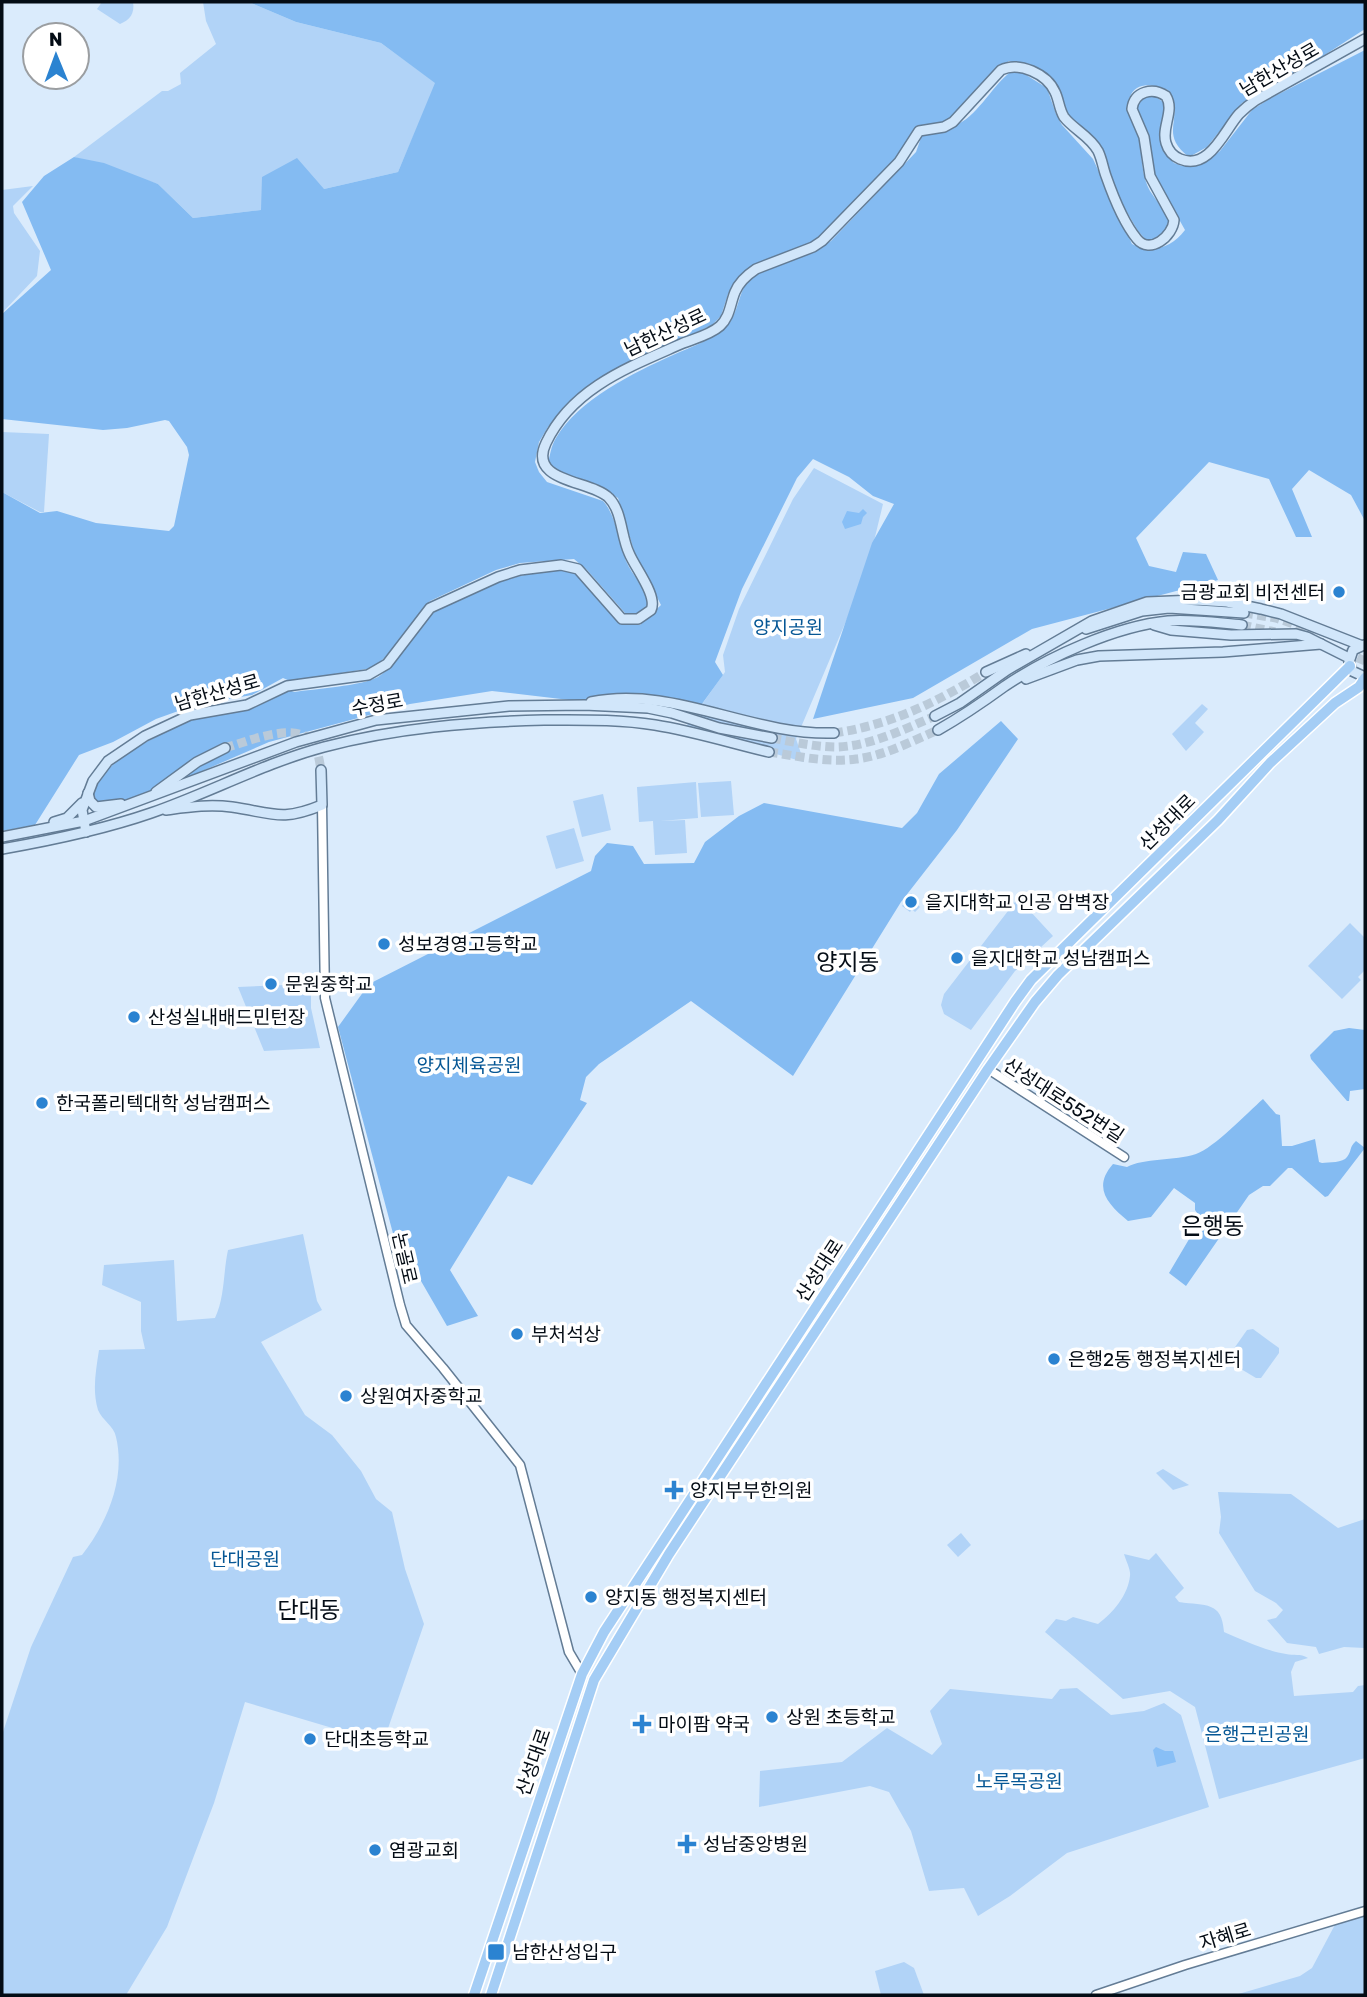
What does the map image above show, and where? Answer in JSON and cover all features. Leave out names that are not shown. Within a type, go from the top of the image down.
[{"type":"main road","name":"남한산성로","points":[[88,820],[82,810],[87,792],[98,772],[117,754],[145,736],[190,715],[247,705],[287,686],[368,675],[378,671],[387,664],[430,608],[498,577],[520,570],[570,566],[586,575],[622,619],[638,619],[651,610],[653,597],[629,554],[614,503],[602,492],[551,472],[543,458],[548,439],[590,389],[632,366],[720,326],[727,316],[740,283],[748,275],[756,269],[818,244],[899,162],[919,131],[944,127],[953,122],[1001,70],[1021,67],[1052,85],[1064,117],[1096,148],[1118,205],[1138,241],[1155,244],[1170,233],[1174,220],[1148,170],[1144,137],[1132,109],[1139,94],[1156,91],[1166,96],[1170,107],[1164,132],[1167,146],[1177,158],[1194,161],[1209,154],[1240,113],[1256,100],[1365,39]]},
{"type":"main road","points":[[935,716],[1092,621],[1147,602],[1169,599],[1227,602],[1275,613],[1363,645]]},
{"type":"main road","points":[[1071,635],[1142,611],[1169,608],[1244,613]]},
{"type":"main road","points":[[1269,635],[1279,631],[1283,625],[1283,619],[1275,613]]},
{"type":"main road","points":[[938,730],[1006,686],[1074,650],[1150,624],[1190,621],[1242,625]]},
{"type":"main road","points":[[1150,624],[1171,630],[1199,633],[1296,634],[1321,644],[1349,662],[1356,674],[1365,677]]},
{"type":"main road","points":[[1006,686],[1077,660],[1099,656],[1223,652],[1321,644]]},
{"type":"main road","points":[[1349,662],[1353,650],[1363,645]]},
{"type":"main road","points":[[986,672],[1022,655],[1045,649]]},
{"type":"main road","name":"산성대로","points":[[474,1995],[582,1674],[637,1578],[1015,1002],[1031,980],[1349,662]]},
{"type":"main road","name":"산성대로","points":[[492,1995],[594,1680],[608,1653],[670,1551],[988,1069],[1035,1002],[1058,975],[1218,820],[1270,763],[1335,704],[1359,687],[1365,677]]},
{"type":"main road","points":[[579,705],[608,699],[643,699],[666,702],[790,732],[834,733]]},
{"type":"main road","name":"수정로","points":[[2,837],[88,820],[284,746],[376,720],[497,707],[579,705],[648,708],[719,728],[772,738]]},
{"type":"main road","name":"수정로","points":[[2,849],[97,831],[153,812],[258,768],[323,747],[386,733],[449,724],[618,720],[658,725],[769,752]]},
{"type":"main road","points":[[150,797],[173,779],[225,748]]},
{"type":"main road","points":[[153,812],[206,806],[234,807],[264,815],[303,813],[323,804],[321,770]]},
{"type":"main road","points":[[87,792],[90,802],[96,807],[136,802]]},
{"type":"main road","points":[[39,829],[73,814],[87,792]]},
{"type":"main road","points":[[88,820],[97,831]]},
{"type":"main road","points":[[86,832],[88,820]]},
{"type":"street","name":"논골로","points":[[323,804],[325,998],[400,1306],[406,1325],[443,1367],[520,1465],[569,1652],[582,1674]]},
{"type":"street","name":"산성대로552번길","points":[[988,1069],[1124,1157]]},
{"type":"street","name":"자혜로","points":[[1096,1995],[1185,1965],[1365,1911]]},
{"type":"green space","points":[[102,2],[133,2],[132,13],[120,24],[97,9]]},
{"type":"green space","points":[[203,2],[249,2],[296,22],[381,43],[436,83],[398,172],[324,189],[261,210],[193,218],[158,184],[74,157],[162,91],[181,84],[180,73],[216,44],[206,21]]},
{"type":"green space","points":[[249,2],[1365,2],[1365,29],[1306,67],[1282,78],[1242,103],[1207,147],[1189,157],[1175,140],[1173,100],[1168,90],[1148,85],[1137,88],[1129,100],[1129,107],[1139,138],[1145,180],[1170,217],[1166,230],[1151,240],[1146,240],[1138,231],[1111,178],[1064,109],[1057,85],[1043,72],[1009,61],[997,70],[957,117],[941,124],[918,128],[913,132],[891,166],[817,241],[742,273],[728,294],[721,316],[712,325],[604,376],[582,391],[548,427],[539,442],[535,462],[539,472],[547,482],[603,501],[615,524],[625,559],[649,600],[650,606],[641,614],[625,613],[574,559],[520,563],[496,570],[430,601],[390,653],[373,668],[290,681],[283,678],[252,695],[195,705],[156,719],[113,742],[79,755],[35,825],[2,831],[2,492],[40,513],[57,511],[96,523],[169,531],[174,526],[189,455],[187,447],[169,421],[165,420],[103,430],[2,419],[2,314],[51,270],[22,202],[44,176],[74,157],[104,163],[158,184],[193,218],[261,210],[262,177],[297,158],[324,189],[398,172],[435,83],[381,43],[296,22]]},
{"type":"green space","points":[[1365,50],[1365,521],[1351,495],[1309,470],[1292,489],[1312,537],[1296,537],[1269,479],[1209,462],[1136,538],[1149,566],[1176,572],[1183,552],[1206,554],[1218,580],[1032,629],[913,698],[813,719],[872,543],[894,504],[873,496],[849,477],[813,459],[797,478],[742,589],[715,662],[723,675],[691,719],[646,709],[492,691],[410,704],[269,742],[138,799],[104,808],[93,804],[92,789],[103,774],[120,758],[148,741],[198,716],[256,706],[287,689],[294,692],[337,687],[378,677],[394,662],[419,627],[434,612],[484,587],[528,574],[566,571],[580,575],[623,625],[640,625],[661,605],[635,554],[618,498],[564,475],[548,464],[556,438],[578,412],[608,389],[641,370],[707,340],[725,328],[752,276],[831,241],[916,152],[922,135],[962,122],[1009,73],[1023,73],[1047,88],[1062,125],[1093,159],[1132,244],[1154,249],[1168,245],[1185,230],[1152,171],[1149,134],[1138,114],[1137,106],[1142,95],[1153,95],[1166,104],[1163,146],[1174,163],[1182,166],[1205,162],[1220,151],[1252,110]]},
{"type":"green space","points":[[33,186],[13,206],[14,213],[40,251],[37,276],[2,313],[2,190]]},
{"type":"green space","points":[[2,432],[49,434],[44,512],[2,492]]},
{"type":"green space","name":"양지공원","points":[[814,468],[883,504],[866,574],[796,739],[804,762],[685,728],[725,672],[723,655],[739,609],[793,499]]},
{"type":"green space","points":[[1202,704],[1208,709],[1195,723],[1204,732],[1186,751],[1172,734]]},
{"type":"green space","name":"양지체육공원","points":[[1001,721],[1018,739],[957,830],[901,902],[793,1076],[691,1001],[599,1064],[586,1077],[580,1100],[587,1103],[532,1185],[508,1176],[450,1270],[478,1316],[447,1326],[410,1262],[399,1256],[338,1027],[369,984],[591,871],[595,856],[607,843],[633,846],[644,864],[694,863],[705,842],[739,816],[764,803],[902,828],[917,813],[939,774]]},
{"type":"green space","points":[[731,781],[734,815],[701,817],[698,783]]},
{"type":"green space","points":[[696,782],[698,818],[660,821],[685,820],[687,853],[655,855],[653,821],[639,822],[637,787]]},
{"type":"green space","points":[[603,794],[611,830],[582,837],[573,801]]},
{"type":"green space","points":[[574,828],[584,861],[556,869],[546,836]]},
{"type":"green space","name":"을지대학교 인공 암벽장","points":[[911,893],[919,901],[917,904],[920,907],[915,912],[902,906]]},
{"type":"green space","points":[[1018,898],[1053,936],[1015,971],[971,1030],[944,1014],[941,1005],[944,994]]},
{"type":"green space","points":[[1350,923],[1365,938],[1365,970],[1358,977],[1361,980],[1342,999],[1308,966]]},
{"type":"green space","points":[[311,984],[311,1008],[320,1048],[264,1051],[238,987]]},
{"type":"green space","points":[[1349,1028],[1365,1030],[1365,1089],[1350,1091],[1347,1101],[1310,1055],[1334,1031]]},
{"type":"green space","points":[[1263,1099],[1280,1115],[1282,1146],[1315,1139],[1319,1162],[1322,1163],[1345,1159],[1356,1141],[1365,1148],[1328,1196],[1325,1197],[1292,1168],[1288,1168],[1270,1186],[1263,1186],[1249,1195],[1186,1286],[1169,1273],[1201,1219],[1195,1210],[1195,1203],[1174,1188],[1151,1217],[1128,1221],[1105,1195],[1103,1188],[1107,1173],[1113,1164],[1127,1167],[1142,1162],[1196,1154],[1221,1138]]},
{"type":"green space","name":"단대공원","points":[[303,1234],[317,1301],[322,1310],[261,1342],[305,1415],[332,1435],[361,1471],[376,1499],[392,1512],[405,1569],[424,1624],[383,1743],[245,1702],[214,1803],[167,1927],[126,1995],[2,1995],[2,1735],[31,1647],[73,1557],[82,1555],[91,1542],[112,1500],[118,1453],[116,1437],[98,1410],[95,1395],[99,1350],[145,1349],[141,1331],[141,1302],[102,1285],[104,1265],[174,1260],[177,1321],[215,1318],[222,1293],[228,1250]]},
{"type":"green space","points":[[1253,1329],[1279,1348],[1279,1353],[1261,1378],[1256,1378],[1226,1360],[1247,1330]]},
{"type":"green space","points":[[1163,1469],[1189,1485],[1173,1490],[1156,1473]]},
{"type":"green space","points":[[1218,1492],[1291,1494],[1338,1528],[1365,1519],[1365,1648],[1344,1647],[1319,1654],[1316,1647],[1287,1643],[1267,1620],[1276,1618],[1283,1610],[1255,1591],[1219,1533],[1221,1517]]},
{"type":"green space","points":[[961,1533],[971,1545],[958,1557],[947,1545]]},
{"type":"green space","name":"은행근린공원","points":[[1156,1553],[1184,1588],[1175,1597],[1179,1602],[1205,1605],[1216,1610],[1223,1622],[1224,1632],[1271,1650],[1308,1658],[1295,1662],[1291,1672],[1294,1696],[1353,1692],[1358,1686],[1365,1685],[1365,1758],[1219,1799],[1195,1707],[1170,1691],[1123,1699],[1045,1632],[1056,1619],[1066,1621],[1073,1617],[1098,1624],[1114,1609],[1129,1583],[1129,1568],[1124,1554],[1149,1560]]},
{"type":"green space","name":"노루목공원","points":[[1077,1688],[1111,1715],[1144,1711],[1164,1703],[1181,1715],[1209,1807],[1067,1853],[1010,1896],[978,1916],[964,1888],[929,1891],[911,1831],[889,1792],[870,1786],[759,1807],[760,1771],[842,1762],[887,1728],[932,1755],[942,1744],[930,1711],[950,1689],[1052,1699],[1060,1689]]},
{"type":"green space","points":[[1365,1911],[1365,1995],[1235,1995],[1300,1976],[1312,1968],[1338,1919]]},
{"type":"green space","points":[[904,1962],[914,1968],[924,1995],[881,1995],[875,1971]]},
{"type":"shaded area","points":[[863,509],[867,513],[861,524],[845,529],[842,522],[847,511],[859,513]]},
{"type":"shaded area","points":[[1156,1747],[1173,1751],[1176,1762],[1157,1767],[1153,1750]]},
{"type":"tunnel","points":[[1244,613],[1276,618],[1315,631]]},
{"type":"tunnel","points":[[1242,625],[1275,632]]},
{"type":"tunnel","points":[[1345,652],[1365,661]]},
{"type":"tunnel","points":[[834,733],[875,724],[913,711],[986,672]]},
{"type":"tunnel","points":[[772,738],[821,746],[849,746],[887,736],[935,716]]},
{"type":"tunnel","points":[[769,752],[823,760],[856,759],[887,751],[938,730]]},
{"type":"tunnel","points":[[225,748],[265,736],[297,733],[312,742],[321,770]]},
{"type":"place","name":"금광교회 비전센터","points":[[1339,592]]},
{"type":"place","name":"을지대학교 인공 암벽장","points":[[911,902]]},
{"type":"place","name":"성보경영고등학교","points":[[384,944]]},
{"type":"place","name":"을지대학교 성남캠퍼스","points":[[957,958]]},
{"type":"place","name":"문원중학교","points":[[271,984]]},
{"type":"place","name":"산성실내배드민턴장","points":[[134,1017]]},
{"type":"place","name":"한국폴리텍대학 성남캠퍼스","points":[[42,1103]]},
{"type":"place","name":"부처석상","points":[[517,1334]]},
{"type":"place","name":"은행2동 행정복지센터","points":[[1054,1359]]},
{"type":"place","name":"상원여자중학교","points":[[346,1396]]},
{"type":"place","name":"양지부부한의원","points":[[674,1490]]},
{"type":"place","name":"양지동 행정복지센터","points":[[591,1597]]},
{"type":"place","name":"상원 초등학교","points":[[772,1717]]},
{"type":"place","name":"마이팜 약국","points":[[642,1724]]},
{"type":"place","name":"단대초등학교","points":[[310,1739]]},
{"type":"place","name":"성남중앙병원","points":[[687,1844]]},
{"type":"place","name":"염광교회","points":[[375,1850]]},
{"type":"place","name":"남한산성입구","points":[[496,1952]]},
{"type":"district","name":"양지동","points":[[848,962]]},
{"type":"district","name":"은행동","points":[[1213,1226]]},
{"type":"district","name":"단대동","points":[[309,1610]]}]
